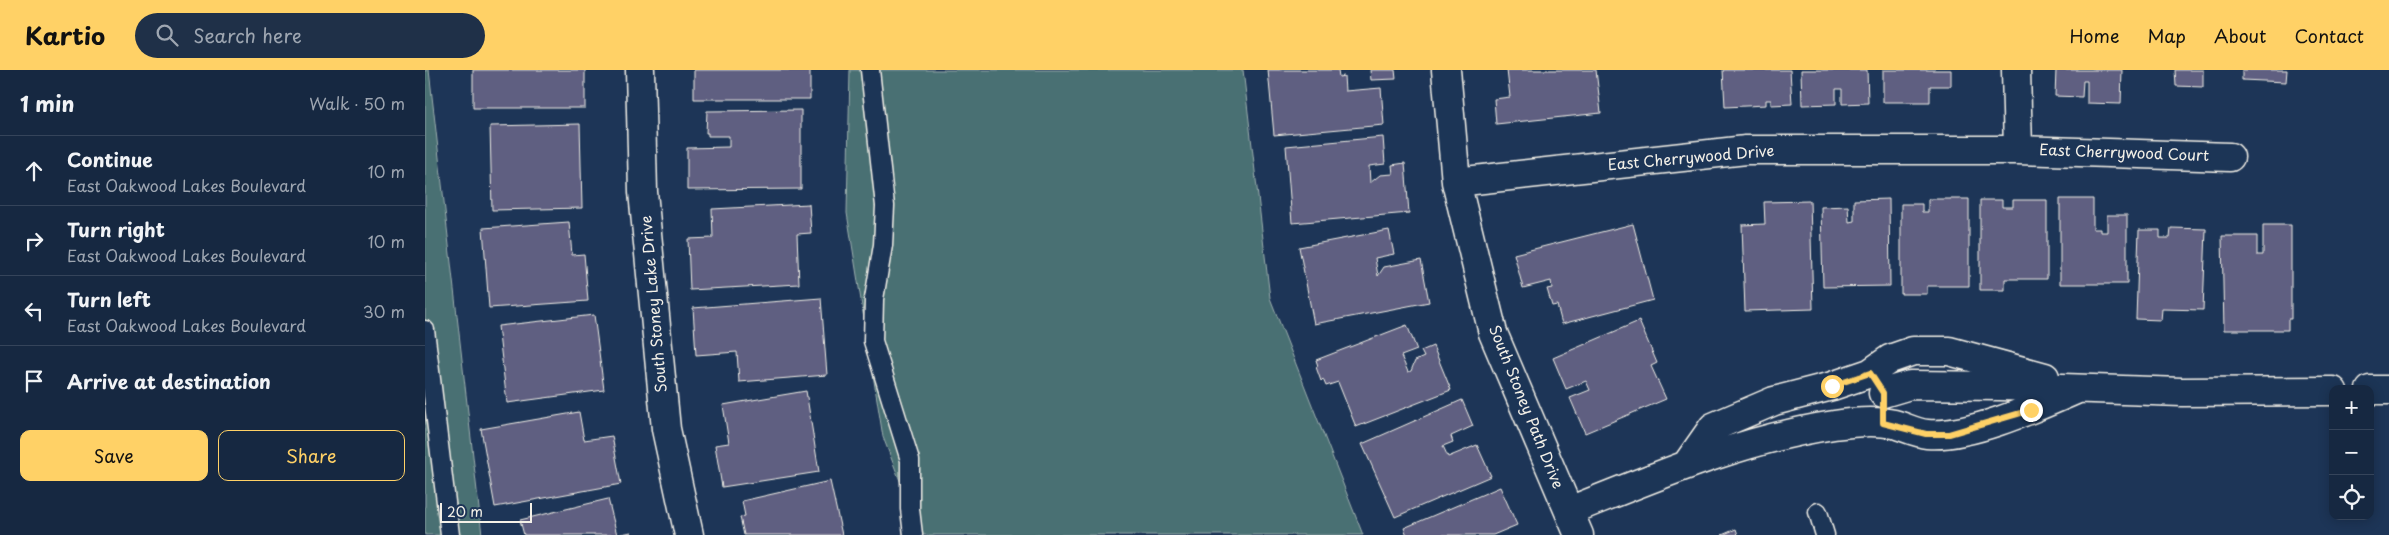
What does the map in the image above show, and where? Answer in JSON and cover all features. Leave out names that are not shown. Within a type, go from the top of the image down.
[{"type":"street","name":"South Stoney Lake Drive","points":[[640,70],[643,192],[666,429],[689,535]]},
{"type":"street","name":"South Stoney Path Drive","points":[[1446,70],[1456,182],[1493,332],[1574,523]]},
{"type":"street","points":[[2016,70],[2017,150]]},
{"type":"street","name":"East Cherrywood Drive","points":[[1456,182],[1745,150],[2017,150]]},
{"type":"street","name":"East Cherrywood Court","points":[[2017,150],[2230,157]]},
{"type":"street","points":[[1687,464],[1713,427],[1774,401],[1832,386],[1877,383],[2182,392],[2329,391]]},
{"type":"street","points":[[1877,383],[1883,423]]},
{"type":"street","points":[[1574,523],[1687,464],[1785,433],[1868,421],[1926,434],[1949,434],[2031,410],[2078,389]]},
{"type":"street","points":[[2374,390],[2389,390]]},
{"type":"lane","points":[[870,70],[885,206],[883,245],[874,300],[873,341],[910,460],[910,509],[913,535]]},
{"type":"lane","points":[[425,330],[450,535]]},
{"type":"lane","points":[[1817,512],[1825,535]]},
{"type":"green space","points":[[425,70],[429,70],[482,535],[425,535]]},
{"type":"green space","points":[[850,70],[1243,70],[1270,298],[1363,535],[921,535],[883,437],[847,213]]},
{"type":"building","points":[[473,70],[585,70],[585,108],[473,108]]},
{"type":"building","points":[[694,70],[810,70],[810,99],[694,99]]},
{"type":"building","points":[[1268,70],[1338,70],[1339,77],[1344,76],[1345,91],[1381,88],[1384,125],[1274,135]]},
{"type":"building","points":[[1370,70],[1395,70],[1396,79],[1371,80]]},
{"type":"building","points":[[1507,70],[1596,70],[1601,113],[1496,124],[1494,99],[1510,97]]},
{"type":"building","points":[[1723,70],[1790,70],[1792,104],[1771,105],[1771,100],[1766,100],[1766,105],[1725,107]]},
{"type":"building","points":[[1801,70],[1867,70],[1868,103],[1842,104],[1842,89],[1836,89],[1836,104],[1802,105]]},
{"type":"building","points":[[1883,70],[1951,70],[1951,86],[1930,86],[1930,102],[1883,102]]},
{"type":"building","points":[[2056,70],[2122,70],[2121,104],[2087,103],[2087,81],[2083,81],[2082,97],[2055,96]]},
{"type":"building","points":[[2175,70],[2203,70],[2203,87],[2176,86]]},
{"type":"building","points":[[2242,70],[2287,70],[2286,82],[2242,80]]},
{"type":"building","points":[[801,110],[801,189],[687,190],[687,148],[729,147],[729,136],[708,136],[708,133],[706,133],[707,111]]},
{"type":"building","points":[[580,124],[582,208],[492,210],[490,126]]},
{"type":"building","points":[[1383,137],[1385,164],[1369,166],[1370,183],[1380,175],[1393,174],[1392,165],[1405,163],[1409,213],[1292,223],[1286,146]]},
{"type":"building","points":[[1889,199],[1890,286],[1823,287],[1821,207],[1848,206],[1849,222],[1854,221],[1854,200]]},
{"type":"building","points":[[1928,199],[1969,199],[1969,286],[1927,286],[1927,294],[1901,294],[1901,204],[1922,204],[1922,212],[1928,212]]},
{"type":"building","points":[[2060,199],[2093,199],[2093,229],[2100,229],[2100,232],[2107,232],[2107,215],[2127,215],[2127,284],[2060,284]]},
{"type":"building","points":[[1980,200],[2002,200],[2002,207],[2013,207],[2013,200],[2047,200],[2047,279],[2005,279],[2005,290],[1980,290]]},
{"type":"building","points":[[1810,201],[1813,309],[1745,311],[1742,225],[1765,224],[1764,202]]},
{"type":"building","points":[[809,204],[811,233],[797,234],[799,284],[690,290],[688,239],[713,238],[712,209]]},
{"type":"building","points":[[569,222],[572,255],[584,254],[588,301],[489,308],[483,228]]},
{"type":"building","points":[[1633,224],[1653,300],[1562,324],[1557,305],[1552,306],[1547,289],[1552,288],[1551,281],[1523,288],[1514,254]]},
{"type":"building","points":[[2263,225],[2291,225],[2291,319],[2288,319],[2288,330],[2224,330],[2222,236],[2257,236],[2257,255],[2263,255]]},
{"type":"building","points":[[2171,228],[2206,229],[2203,310],[2162,309],[2161,320],[2136,319],[2139,230],[2160,230],[2160,238],[2170,238]]},
{"type":"building","points":[[1389,230],[1394,254],[1375,258],[1378,276],[1384,267],[1421,260],[1429,302],[1314,324],[1299,247]]},
{"type":"building","points":[[821,298],[827,375],[739,382],[737,352],[696,355],[693,308]]},
{"type":"building","points":[[594,315],[604,390],[507,403],[498,326]]},
{"type":"building","points":[[1639,321],[1657,363],[1651,366],[1666,399],[1585,433],[1570,398],[1590,390],[1586,381],[1566,389],[1553,358]]},
{"type":"building","points":[[1407,325],[1417,350],[1401,356],[1408,372],[1411,371],[1415,361],[1424,357],[1421,351],[1433,346],[1451,390],[1356,427],[1338,382],[1326,386],[1323,379],[1321,381],[1316,367],[1318,366],[1316,360]]},
{"type":"building","points":[[806,391],[819,472],[722,487],[715,445],[729,443],[723,405]]},
{"type":"building","points":[[1462,400],[1473,426],[1451,436],[1453,442],[1443,446],[1448,457],[1477,445],[1491,476],[1395,517],[1362,444]]},
{"type":"building","points":[[579,412],[584,440],[612,436],[621,484],[495,507],[481,429]]},
{"type":"building","points":[[830,481],[842,535],[744,535],[740,517],[745,516],[742,501]]},
{"type":"building","points":[[1500,487],[1517,525],[1493,535],[1407,535],[1404,528]]},
{"type":"building","points":[[608,499],[617,535],[524,535],[520,520]]},
{"type":"building","points":[[1736,529],[1738,535],[1722,535]]},
{"type":"building","points":[[631,532],[631,535],[617,535]]},
{"type":"route","points":[[1832,386],[1870,373],[1883,393],[1883,423],[1895,424],[1926,434],[1949,434],[2031,410]]}]
